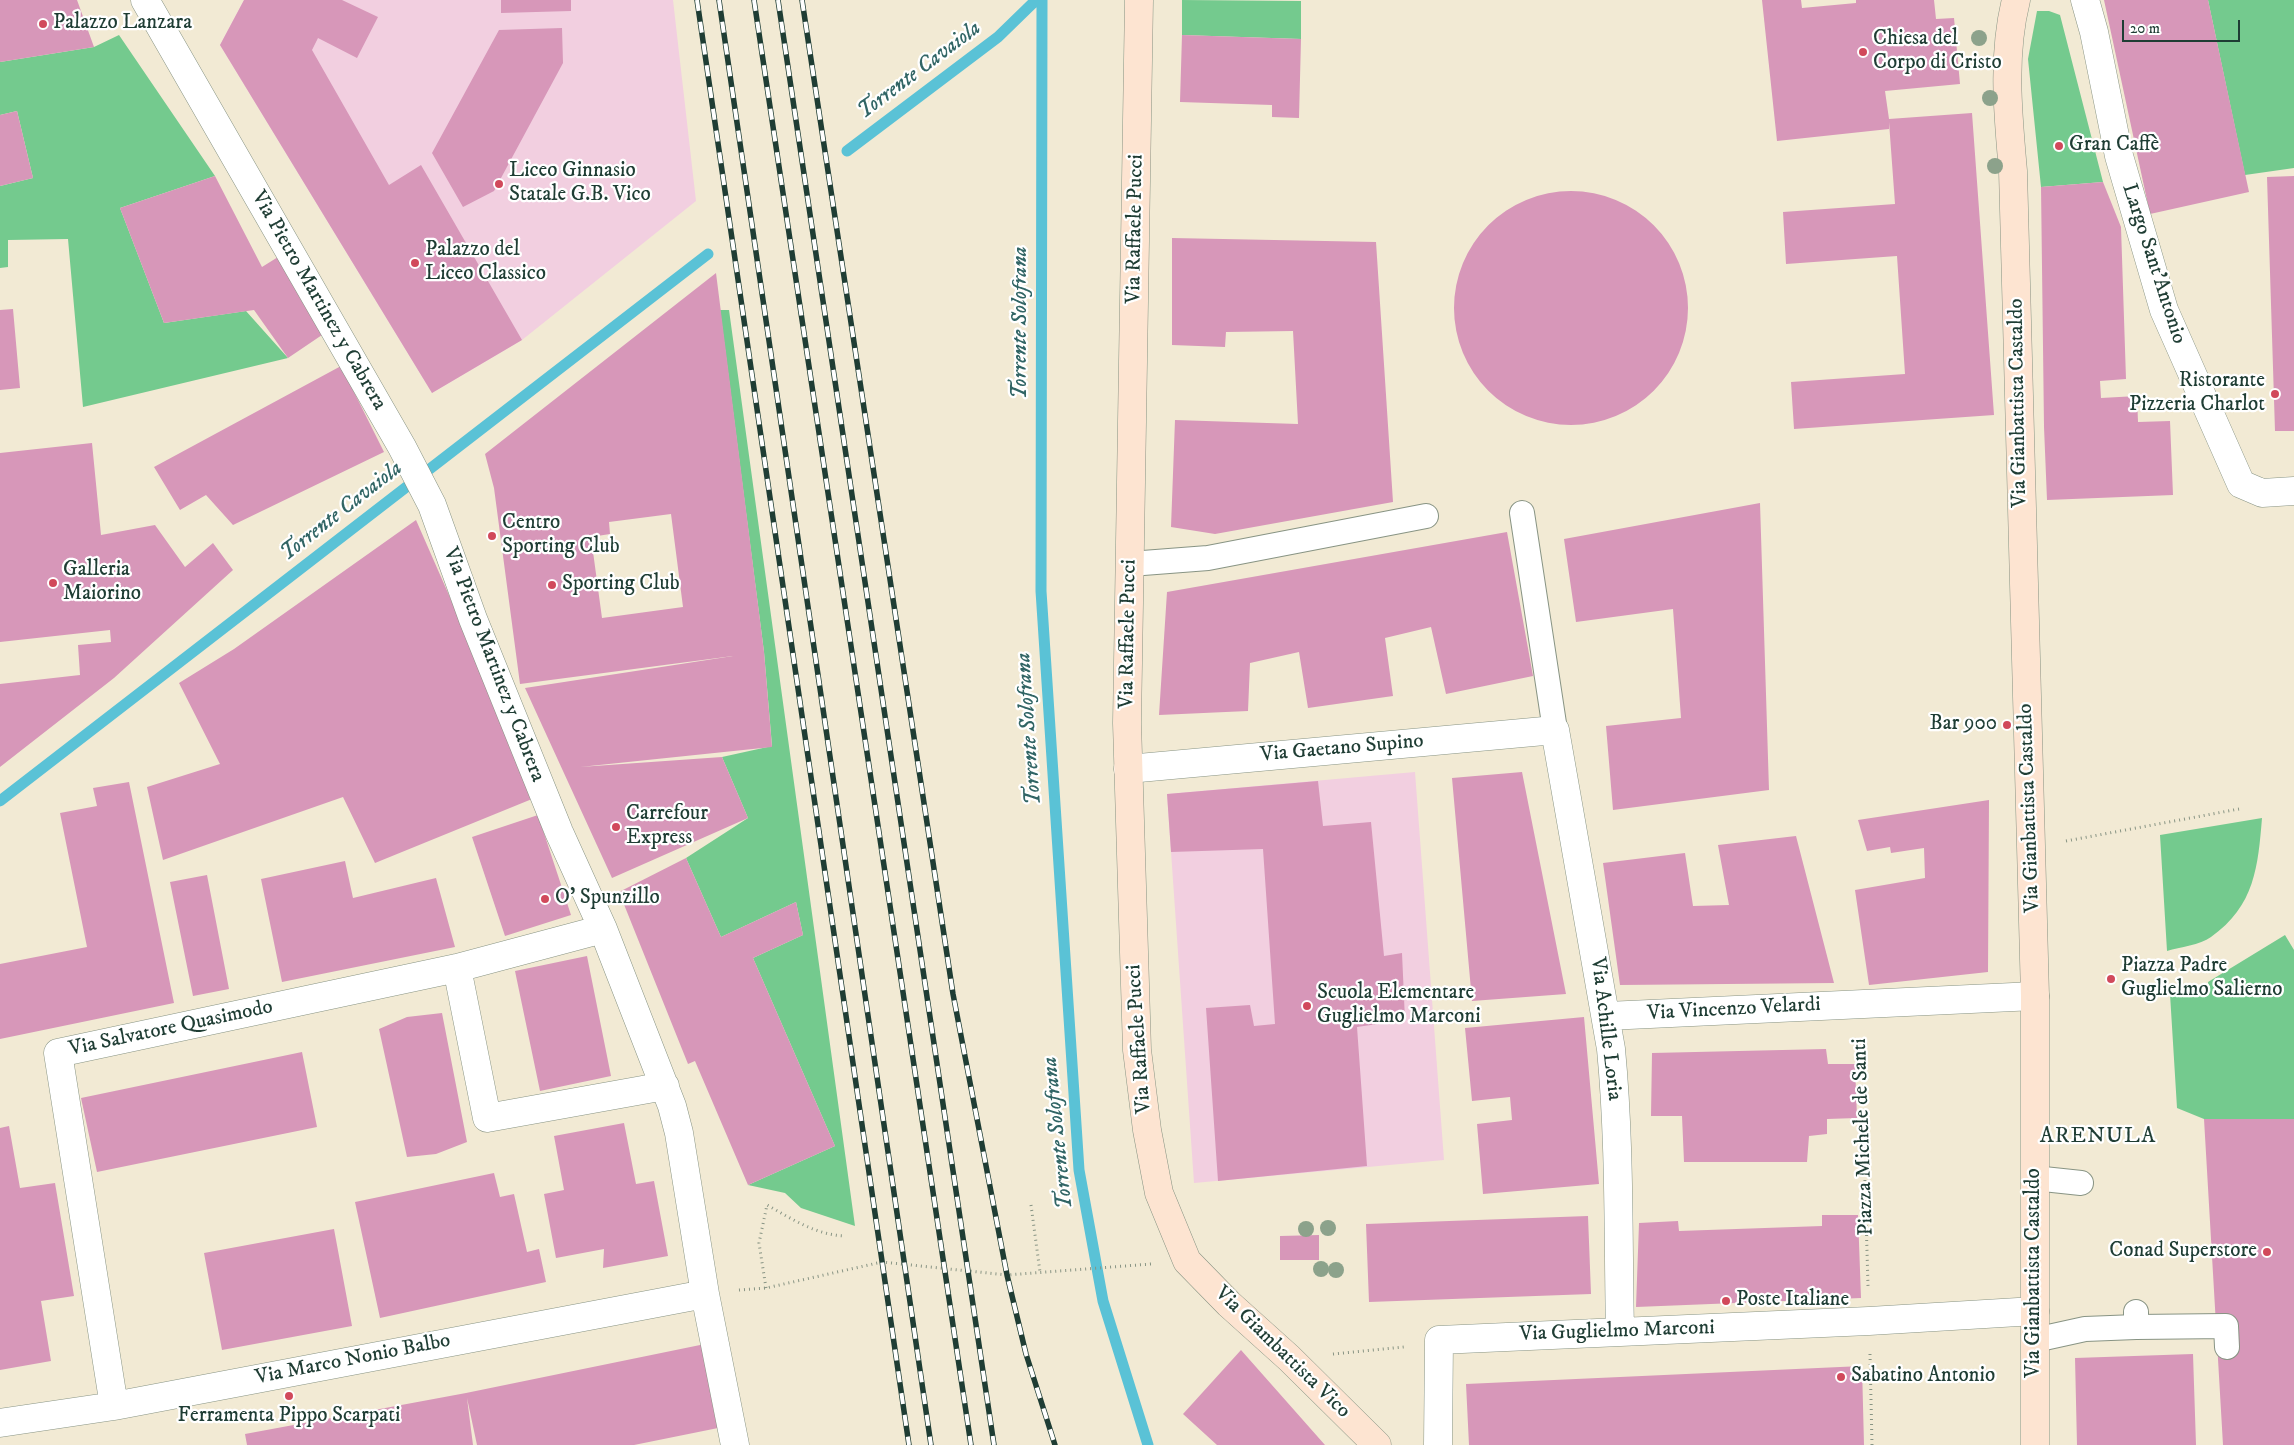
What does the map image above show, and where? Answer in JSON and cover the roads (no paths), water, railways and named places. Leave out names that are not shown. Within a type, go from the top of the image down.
[{"type":"main road","name":"Via Raffaele Pucci","points":[[1139,0],[1128,770],[1137,1050],[1147,1130],[1159,1193],[1187,1261]]},
{"type":"main road","name":"Via Gianbattista Castaldo","points":[[2016,0],[2012,15],[2006,93],[2013,171],[2035,996],[2035,1445]]},
{"type":"main road","name":"Via Giambattista Vico","points":[[1187,1261],[1229,1304],[1289,1358],[1377,1445]]},
{"type":"street","name":"Via Pietro Martinez y Cabrera","points":[[145,0],[402,446],[432,505],[472,619],[559,832],[603,929],[664,1086],[680,1133],[705,1294],[735,1445]]},
{"type":"street","name":"Largo Sant'Antonio","points":[[2085,0],[2094,32],[2118,156],[2164,310],[2241,484],[2262,493],[2294,490]]},
{"type":"street","name":"Via Gaetano Supino","points":[[1128,770],[1555,730]]},
{"type":"street","name":"Via Achille Loria","points":[[1555,730],[1607,1016],[1614,1087],[1620,1332]]},
{"type":"street","name":"Via Salvatore Quasimodo","points":[[114,1406],[58,1053],[457,968],[603,929]]},
{"type":"street","points":[[457,968],[487,1118],[664,1086]]},
{"type":"street","name":"Via Vincenzo Velardi","points":[[1607,1016],[2035,996]]},
{"type":"street","name":"Via Marco Nonio Balbo","points":[[0,1423],[114,1406],[705,1294]]},
{"type":"street","name":"Via Guglielmo Marconi","points":[[1438,1445],[1439,1340],[1869,1322],[2035,1311]]},
{"type":"lane","points":[[1522,513],[1555,730]]},
{"type":"lane","points":[[1130,564],[1208,558],[1426,516]]},
{"type":"lane","points":[[2034,1178],[2081,1183]]},
{"type":"lane","points":[[2035,1340],[2136,1320],[2226,1326],[2227,1348]]},
{"type":"waterway","name":"Torrente Cavaiola","points":[[847,151],[998,37],[1036,0]]},
{"type":"waterway","name":"Torrente Solofrana","points":[[1042,0],[1041,591],[1079,1170],[1103,1301],[1148,1445]]},
{"type":"waterway","name":"Torrente Cavaiola","points":[[0,801],[708,254]]},
{"type":"railway","points":[[697,0],[909,1445]]},
{"type":"railway","points":[[719,0],[931,1445]]},
{"type":"railway","points":[[754,0],[971,1445]]},
{"type":"railway","points":[[778,0],[994,1445]]},
{"type":"railway","points":[[802,0],[953,994],[1007,1275],[1026,1354],[1055,1445]]},
{"type":"place","name":"Palazzo Lanzara","points":[[43,24]]},
{"type":"place","name":"Chiesa del Corpo di Cristo","points":[[1863,52]]},
{"type":"place","name":"Gran Caffè","points":[[2059,146]]},
{"type":"place","name":"Liceo Ginnasio Statale G.B. Vico","points":[[499,184]]},
{"type":"place","name":"Palazzo del Liceo Classico","points":[[415,263]]},
{"type":"place","name":"Ristorante Pizzeria Charlot","points":[[2275,394]]},
{"type":"place","name":"Centro Sporting Club","points":[[492,536]]},
{"type":"place","name":"Galleria Maiorino","points":[[53,583]]},
{"type":"place","name":"Sporting Club","points":[[552,585]]},
{"type":"place","name":"Bar 900","points":[[2007,725]]},
{"type":"place","name":"Carrefour Express","points":[[616,827]]},
{"type":"place","name":"O' Spunzillo","points":[[545,899]]},
{"type":"place","name":"Piazza Padre Guglielmo Salierno","points":[[2111,979]]},
{"type":"place","name":"Scuola Elementare Guglielmo Marconi","points":[[1307,1006]]},
{"type":"place","name":"Conad Superstore","points":[[2267,1252]]},
{"type":"place","name":"Poste Italiane","points":[[1726,1301]]},
{"type":"place","name":"Sabatino Antonio","points":[[1841,1377]]},
{"type":"place","name":"Ferramenta Pippo Scarpati","points":[[289,1396]]},
{"type":"district","name":"ARENULA","points":[[2098,1137]]}]
